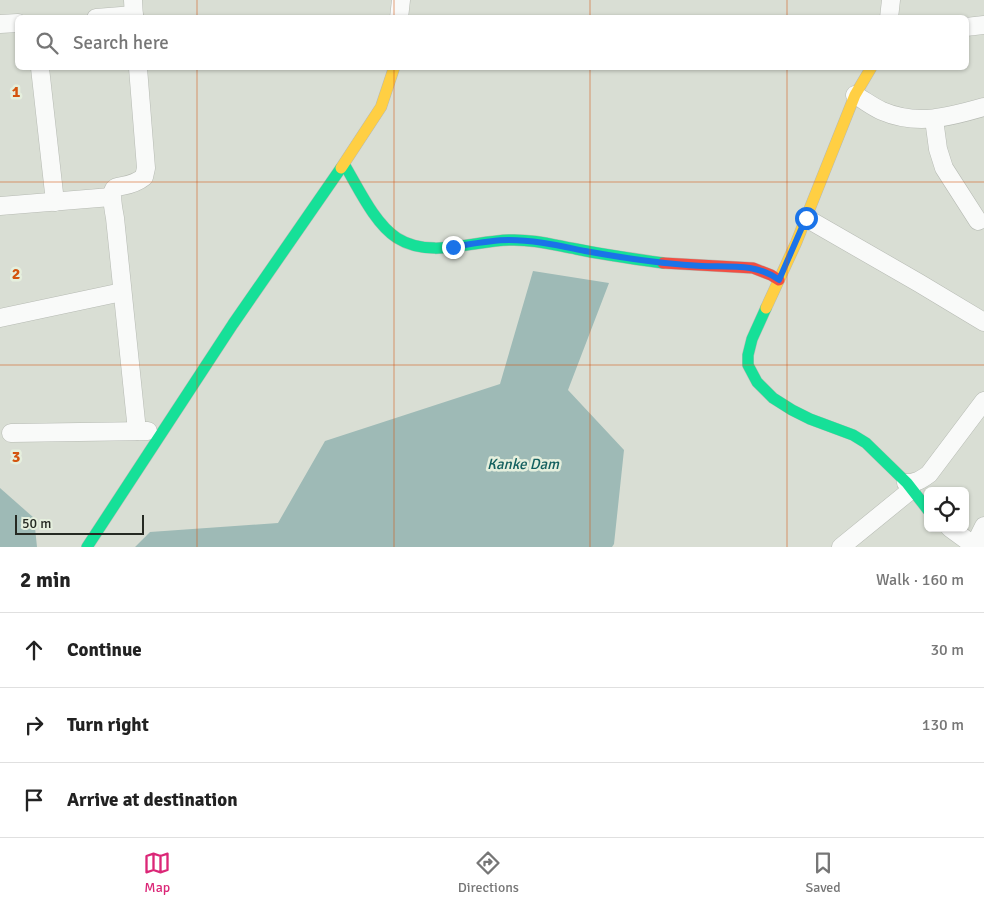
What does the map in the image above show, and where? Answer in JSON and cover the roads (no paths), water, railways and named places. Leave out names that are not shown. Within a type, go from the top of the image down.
[{"type":"street","points":[[399,15],[401,0]]},
{"type":"street","points":[[889,15],[891,0]]},
{"type":"street","points":[[112,15],[134,11]]},
{"type":"street","points":[[0,24],[15,23]]},
{"type":"street","points":[[969,27],[984,25]]},
{"type":"street","points":[[40,70],[54,202]]},
{"type":"street","points":[[137,431],[115,218],[111,197],[113,190],[118,186],[138,182],[144,177],[146,168],[138,70]]},
{"type":"street","points":[[87,547],[233,324],[344,164],[381,107],[393,70]]},
{"type":"street","points":[[870,70],[855,95],[806,218],[752,339],[748,353],[748,366],[754,378],[763,389],[784,405],[810,419],[856,436],[868,444],[894,473],[909,486],[924,505]]},
{"type":"street","points":[[855,95],[881,110],[905,118],[934,120],[984,107]]},
{"type":"street","points":[[934,120],[938,149],[944,168],[978,221]]},
{"type":"street","points":[[344,164],[382,223],[397,238],[420,247],[453,247],[509,240],[531,242],[700,266],[756,268],[769,272],[779,280]]},
{"type":"street","points":[[0,206],[111,197]]},
{"type":"street","points":[[806,218],[984,322]]},
{"type":"street","points":[[0,318],[122,292]]},
{"type":"street","points":[[841,547],[909,486],[929,474],[984,401]]},
{"type":"street","points":[[11,433],[163,430]]},
{"type":"street","points":[[956,532],[975,546],[984,526]]},
{"type":"water","name":"Kanke Dam","points":[[533,271],[609,283],[568,390],[624,450],[614,544],[612,547],[135,547],[150,532],[278,523],[325,441],[500,384]]},
{"type":"water","points":[[0,488],[34,518],[37,547],[0,547]]}]
